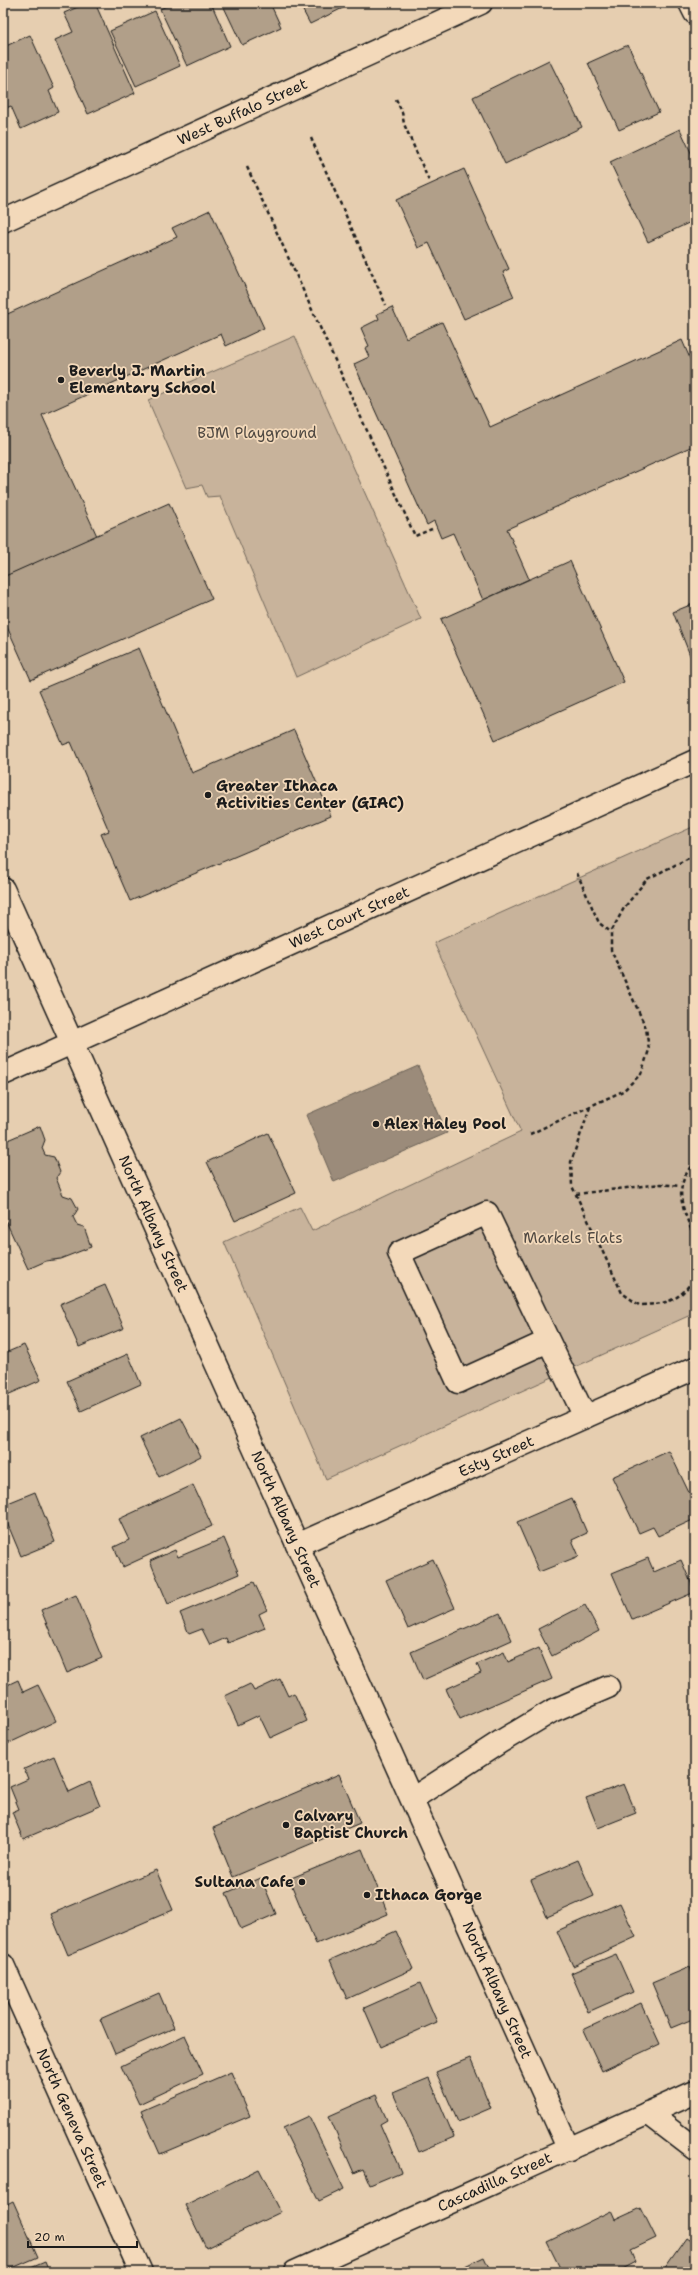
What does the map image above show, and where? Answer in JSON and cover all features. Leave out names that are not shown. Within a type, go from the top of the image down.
[{"type":"street","name":"West Buffalo Street","points":[[3,221],[481,3]]},
{"type":"street","points":[[690,3],[695,13]]},
{"type":"street","name":"West Court Street","points":[[3,1074],[695,761]]},
{"type":"street","name":"North Albany Street","points":[[3,890],[569,2150]]},
{"type":"street","points":[[548,1341],[458,1382],[399,1254],[487,1212],[585,1417]]},
{"type":"street","name":"Esty Street","points":[[297,1545],[695,1368]]},
{"type":"street","points":[[412,1799],[500,1742],[552,1711],[608,1688]]},
{"type":"street","name":"North Geneva Street","points":[[3,1965],[141,2272]]},
{"type":"street","name":"Cascadilla Street","points":[[295,2272],[695,2092]]},
{"type":"street","points":[[648,2113],[695,2149]]},
{"type":"path","points":[[396,99],[402,112],[404,124],[429,181]]},
{"type":"path","points":[[311,138],[386,305]]},
{"type":"path","points":[[247,167],[415,536],[432,529]]},
{"type":"path","points":[[530,1134],[623,1091],[641,1074],[649,1050],[646,1028],[611,950],[611,932],[624,908],[647,879],[695,855]]},
{"type":"path","points":[[577,873],[599,923],[611,932]]},
{"type":"path","points":[[590,1107],[571,1162],[572,1186],[622,1293],[639,1305],[666,1304],[688,1287],[695,1277]]},
{"type":"path","points":[[695,1161],[680,1186],[680,1202],[695,1239]]},
{"type":"path","points":[[576,1194],[660,1184],[680,1186]]},
{"type":"green space","name":"BJM Playground","points":[[295,336],[421,619],[296,677],[220,496],[207,497],[202,485],[186,488],[148,400]]},
{"type":"green space","name":"Markels Flats","points":[[695,826],[695,1313],[326,1479],[224,1242],[300,1207],[312,1231],[521,1132],[434,943]]},
{"type":"shaded area","name":"Alex Haley Pool","points":[[418,1066],[447,1133],[334,1182],[306,1115]]},
{"type":"building","points":[[87,3],[95,3],[135,93],[88,114],[55,40],[73,32],[64,13]]},
{"type":"building","points":[[173,3],[211,3],[230,46],[187,66],[160,9]]},
{"type":"building","points":[[222,3],[270,3],[281,27],[242,45]]},
{"type":"building","points":[[299,3],[353,3],[310,24]]},
{"type":"building","points":[[155,11],[180,66],[136,86],[110,31]]},
{"type":"building","points":[[30,35],[54,88],[49,91],[58,112],[21,129],[11,106],[6,108],[3,101],[3,40],[6,46]]},
{"type":"building","points":[[628,45],[659,112],[619,130],[588,63]]},
{"type":"building","points":[[549,60],[582,127],[505,164],[473,97]]},
{"type":"building","points":[[680,129],[695,161],[695,220],[648,242],[610,162]]},
{"type":"building","points":[[464,169],[509,269],[503,272],[514,297],[464,319],[429,243],[418,248],[396,200]]},
{"type":"building","name":"Beverly J. Martin Elementary School","points":[[210,210],[264,328],[226,346],[221,334],[42,415],[97,536],[4,577],[3,316],[177,237],[172,228]]},
{"type":"building","points":[[392,307],[406,338],[442,322],[490,427],[682,340],[695,370],[695,445],[507,529],[529,579],[483,600],[453,533],[441,538],[434,521],[427,525],[354,364],[369,357],[365,348],[369,346],[361,328],[379,319],[377,314]]},
{"type":"building","points":[[169,503],[212,599],[31,680],[3,618],[3,577]]},
{"type":"building","points":[[570,561],[624,682],[495,740],[441,619]]},
{"type":"building","points":[[695,603],[695,668],[673,612]]},
{"type":"building","name":"Greater Ithaca Activities Center (GIAC)","points":[[139,648],[192,773],[294,730],[331,816],[130,901],[101,834],[109,831],[71,742],[63,745],[39,690]]},
{"type":"building","points":[[40,1126],[45,1140],[42,1148],[45,1155],[54,1157],[60,1172],[56,1178],[63,1195],[72,1198],[78,1209],[73,1217],[77,1225],[84,1227],[91,1247],[60,1259],[46,1261],[28,1269],[3,1215],[3,1142]]},
{"type":"building","points":[[268,1133],[296,1193],[235,1221],[207,1162]]},
{"type":"building","points":[[105,1285],[124,1328],[79,1347],[60,1304]]},
{"type":"building","points":[[24,1345],[41,1380],[5,1396],[3,1392],[3,1354]]},
{"type":"building","points":[[128,1354],[141,1384],[81,1411],[67,1381]]},
{"type":"building","points":[[181,1418],[201,1456],[159,1477],[140,1438]]},
{"type":"building","points":[[669,1451],[695,1505],[693,1509],[695,1519],[658,1536],[653,1527],[639,1533],[612,1477]]},
{"type":"building","points":[[193,1485],[212,1526],[123,1567],[114,1547],[129,1540],[119,1519]]},
{"type":"building","points":[[35,1492],[55,1542],[21,1556],[3,1513],[3,1505]]},
{"type":"building","points":[[572,1498],[587,1533],[572,1540],[579,1556],[539,1572],[517,1522]]},
{"type":"building","points":[[224,1538],[239,1574],[168,1604],[150,1561],[175,1550],[178,1557]]},
{"type":"building","points":[[648,1558],[654,1572],[681,1560],[695,1592],[632,1619],[612,1573]]},
{"type":"building","points":[[433,1559],[455,1608],[408,1629],[386,1580]]},
{"type":"building","points":[[254,1582],[267,1610],[259,1614],[265,1628],[228,1643],[226,1638],[210,1645],[202,1629],[189,1634],[180,1613]]},
{"type":"building","points":[[76,1595],[102,1658],[67,1673],[41,1610]]},
{"type":"building","points":[[585,1605],[599,1631],[552,1656],[538,1629]]},
{"type":"building","points":[[500,1613],[512,1640],[423,1680],[411,1652]]},
{"type":"building","points":[[539,1648],[552,1679],[460,1719],[446,1689],[481,1673],[477,1664],[504,1652],[508,1662]]},
{"type":"building","points":[[280,1679],[288,1696],[294,1693],[307,1721],[270,1738],[259,1715],[238,1725],[225,1696],[250,1684],[254,1691]]},
{"type":"building","points":[[18,1680],[23,1692],[38,1685],[56,1721],[3,1746],[3,1687]]},
{"type":"building","points":[[54,1756],[69,1792],[90,1782],[100,1806],[23,1839],[12,1812],[19,1809],[10,1787],[28,1779],[24,1769]]},
{"type":"building","name":"Calvary Baptist Church","points":[[339,1774],[360,1823],[233,1877],[213,1828]]},
{"type":"building","points":[[624,1784],[636,1813],[598,1828],[586,1798]]},
{"type":"building","points":[[362,1849],[388,1914],[316,1944],[289,1879]]},
{"type":"building","points":[[578,1860],[594,1896],[547,1917],[531,1880]]},
{"type":"building","points":[[156,1870],[173,1910],[68,1955],[51,1914]]},
{"type":"building","points":[[261,1878],[276,1914],[241,1929],[226,1893]]},
{"type":"building","points":[[620,1903],[636,1937],[573,1966],[557,1931]]},
{"type":"building","points":[[396,1931],[413,1969],[347,1999],[330,1960]]},
{"type":"building","points":[[616,1954],[633,1992],[588,2012],[571,1973]]},
{"type":"building","points":[[690,1967],[695,1979],[695,2018],[671,2028],[652,1983]]},
{"type":"building","points":[[420,1983],[437,2022],[381,2047],[364,2008]]},
{"type":"building","points":[[159,1993],[174,2028],[115,2054],[100,2019]]},
{"type":"building","points":[[641,2003],[660,2044],[602,2071],[583,2030]]},
{"type":"building","points":[[185,2035],[203,2074],[139,2104],[121,2066]]},
{"type":"building","points":[[470,2058],[491,2108],[458,2122],[436,2072]]},
{"type":"building","points":[[231,2072],[250,2116],[160,2154],[141,2111]]},
{"type":"building","points":[[429,2078],[454,2137],[419,2152],[393,2093]]},
{"type":"building","points":[[376,2095],[387,2120],[380,2124],[401,2172],[370,2185],[363,2169],[354,2173],[329,2116]]},
{"type":"building","points":[[309,2116],[344,2189],[319,2201],[283,2128]]},
{"type":"building","points":[[259,2169],[281,2212],[206,2248],[185,2205]]},
{"type":"building","points":[[3,2178],[8,2189],[3,2191]]},
{"type":"building","points":[[13,2201],[38,2257],[3,2272],[3,2206]]},
{"type":"building","points":[[641,2208],[656,2238],[631,2250],[636,2262],[617,2272],[594,2272],[592,2269],[585,2272],[562,2272],[547,2242],[611,2211],[615,2220]]},
{"type":"building","points":[[686,2238],[695,2244],[695,2272],[662,2272]]},
{"type":"building","points":[[484,2257],[491,2272],[452,2272]]},
{"type":"building","points":[[45,2262],[49,2272],[21,2272]]},
{"type":"place","name":"Beverly J. Martin Elementary School","points":[[61,380]]},
{"type":"place","name":"Greater Ithaca Activities Center (GIAC)","points":[[208,795]]},
{"type":"place","name":"Alex Haley Pool","points":[[376,1124]]},
{"type":"place","name":"Calvary Baptist Church","points":[[286,1825]]},
{"type":"place","name":"Sultana Cafe","points":[[302,1882]]},
{"type":"place","name":"Ithaca Gorge","points":[[367,1895]]}]
